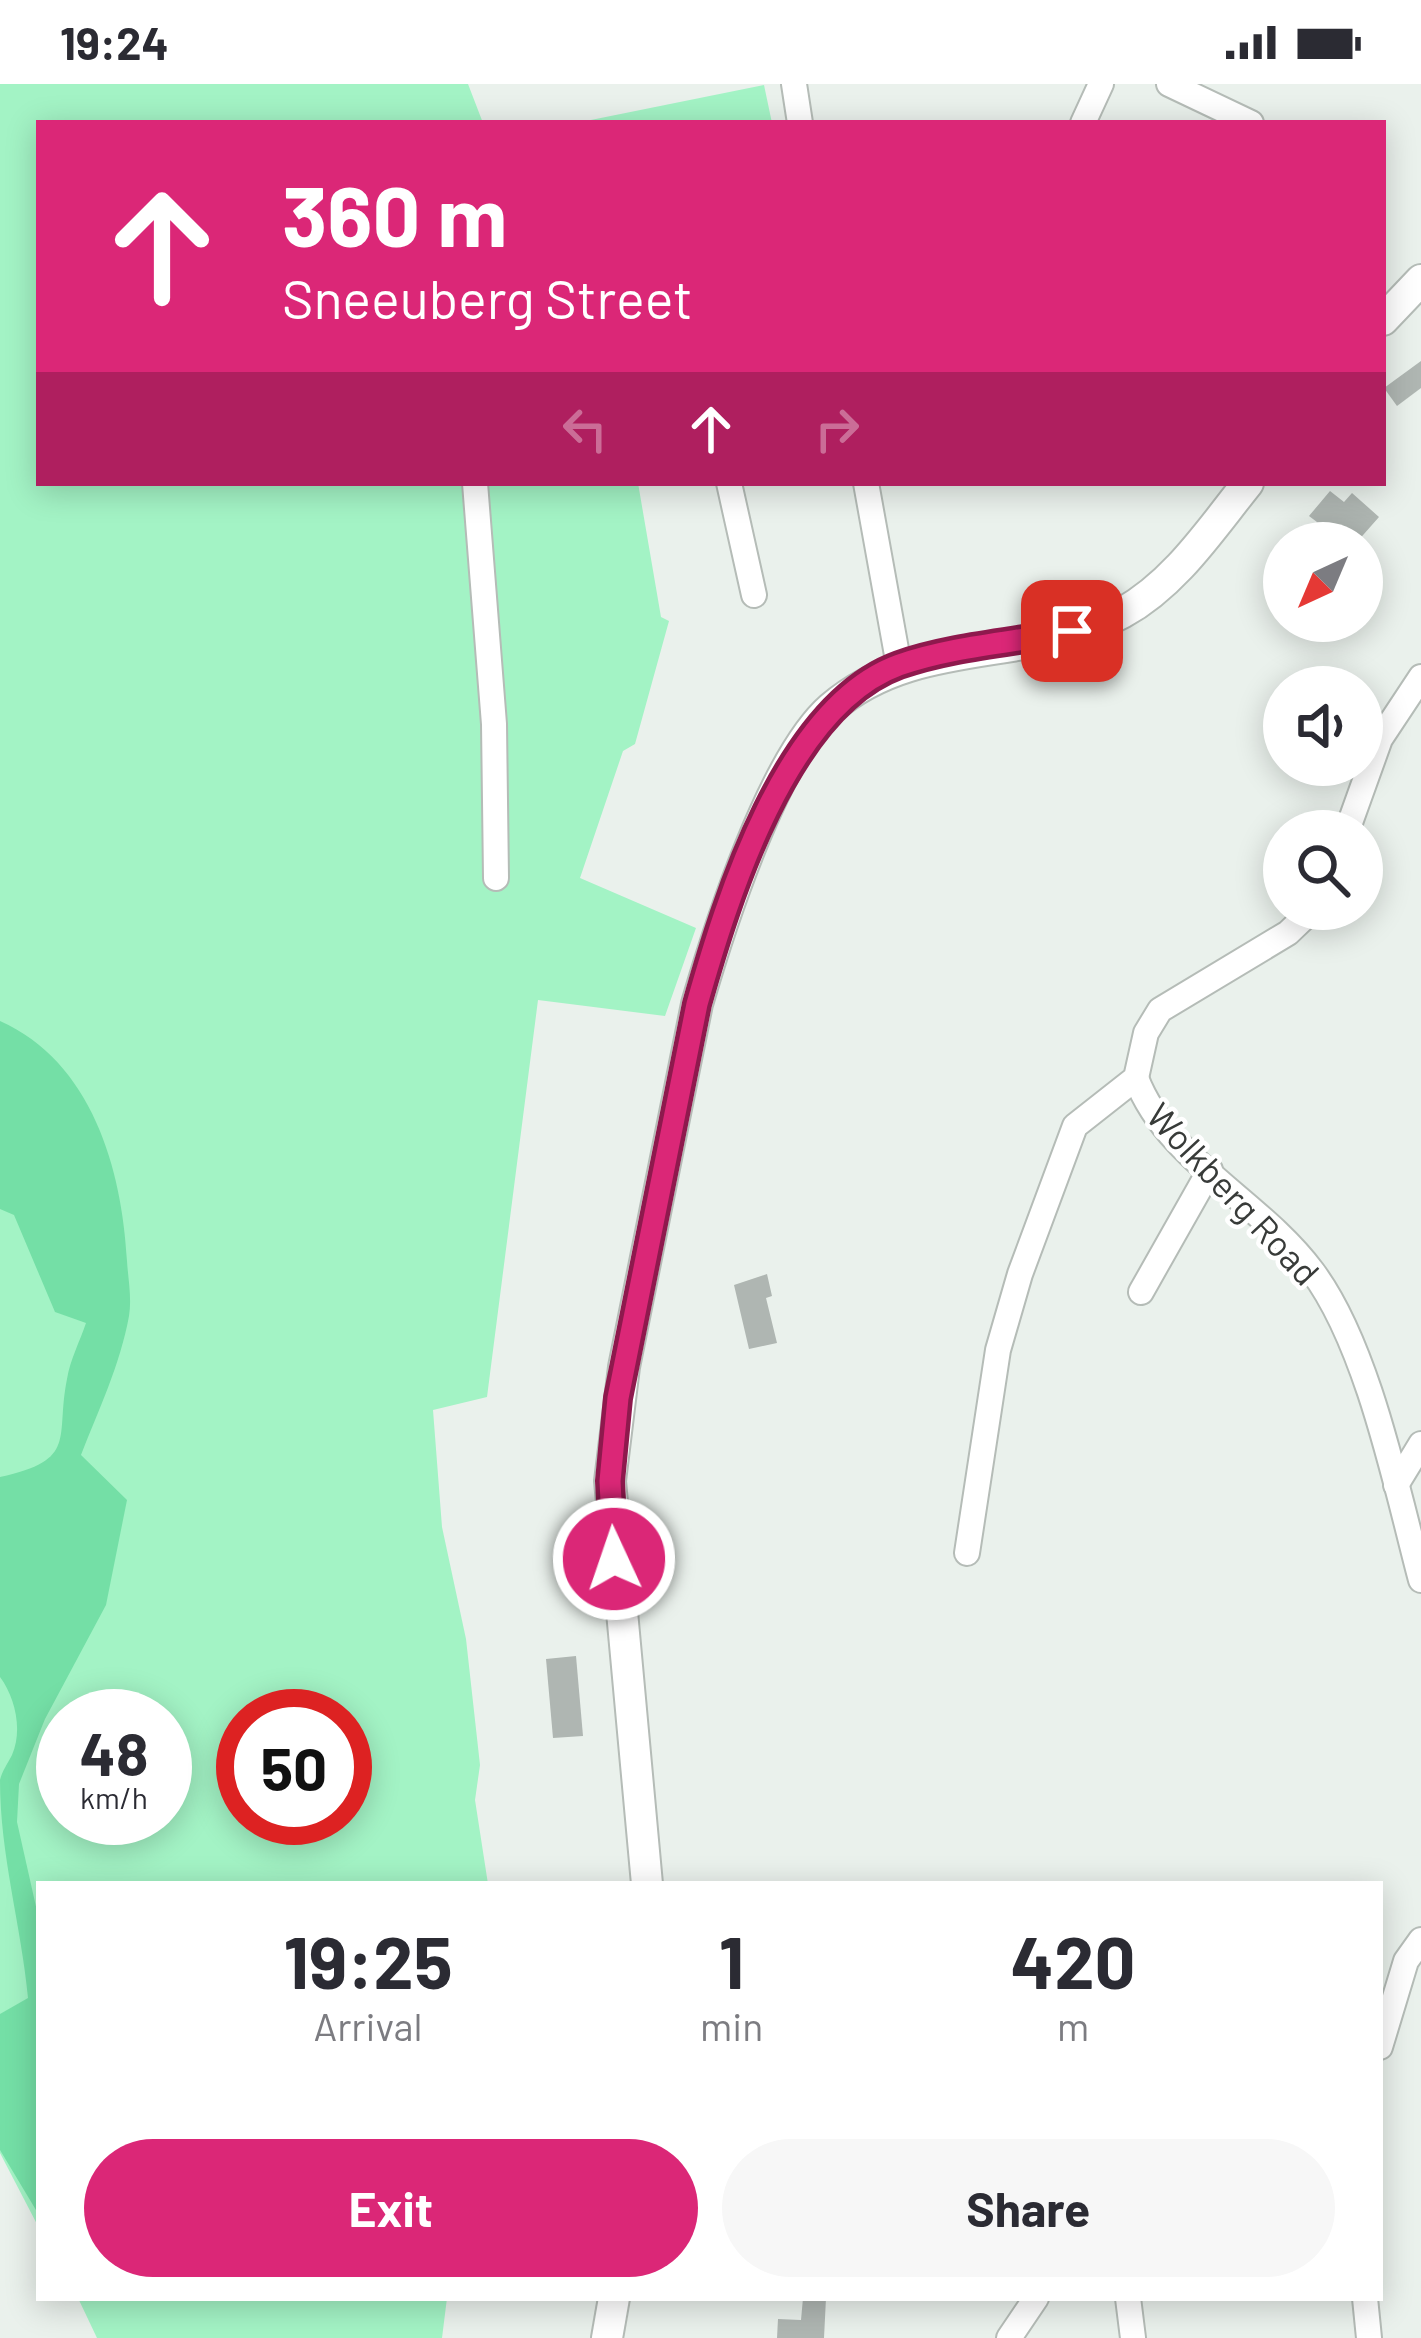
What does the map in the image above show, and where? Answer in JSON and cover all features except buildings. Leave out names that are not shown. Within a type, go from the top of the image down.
[{"type":"main road","points":[[1386,317],[1421,280]]},
{"type":"main road","points":[[646,1881],[610,1481],[618,1398],[675,1103],[714,947],[793,757],[830,710],[899,665],[1072,631],[1118,616],[1186,559],[1242,486]]},
{"type":"main road","points":[[607,2338],[613,2301]]},
{"type":"street","points":[[794,84],[800,120]]},
{"type":"street","points":[[1084,120],[1100,84]]},
{"type":"street","points":[[1169,84],[1244,120]]},
{"type":"street","points":[[475,486],[494,724],[496,878]]},
{"type":"street","points":[[731,486],[754,595]]},
{"type":"street","points":[[867,486],[899,665]]},
{"type":"street","points":[[1355,810],[1380,739],[1421,677]]},
{"type":"street","points":[[967,1553],[998,1350],[1019,1274],[1075,1126],[1136,1078],[1146,1033],[1160,1010],[1290,930]]},
{"type":"street","name":"Wolkberg Road","points":[[1136,1078],[1148,1110],[1289,1246],[1328,1294],[1396,1485],[1421,1580]]},
{"type":"street","points":[[1141,1292],[1210,1170]]},
{"type":"street","points":[[1386,1455],[1421,1442]]},
{"type":"street","points":[[1396,1485],[1421,1442]]},
{"type":"street","points":[[1383,2037],[1406,1961],[1421,1940]]},
{"type":"street","points":[[1009,2338],[1034,2301]]},
{"type":"street","points":[[1128,2301],[1133,2338]]},
{"type":"street","points":[[1365,2301],[1370,2338]]},
{"type":"shaded area","points":[[0,84],[468,84],[482,120],[36,120],[36,486],[639,486],[661,617],[669,621],[635,744],[623,751],[580,878],[696,928],[665,1016],[538,1000],[487,1397],[433,1410],[442,1527],[466,1639],[480,1765],[475,1800],[488,1881],[36,1881],[36,2222],[0,2153]]},
{"type":"shaded area","points":[[764,85],[771,120],[591,120]]},
{"type":"shaded area","points":[[0,1021],[32,1039],[58,1063],[96,1122],[118,1190],[130,1295],[120,1352],[81,1455],[127,1500],[106,1605],[61,1689],[36,1689],[36,1742],[19,1784],[17,1822],[36,1907],[36,2210],[0,2150],[0,2014],[28,1998],[1,1808],[0,1780],[12,1755],[17,1725],[10,1694],[0,1677],[0,1477],[42,1463],[59,1444],[68,1372],[86,1323],[55,1312],[14,1215],[0,1209]]},
{"type":"shaded area","points":[[79,2301],[447,2301],[442,2338],[97,2338]]},
{"type":"route","points":[[614,1559],[610,1481],[618,1398],[697,1004],[714,947],[793,757],[830,710],[899,665],[1072,631]]}]
